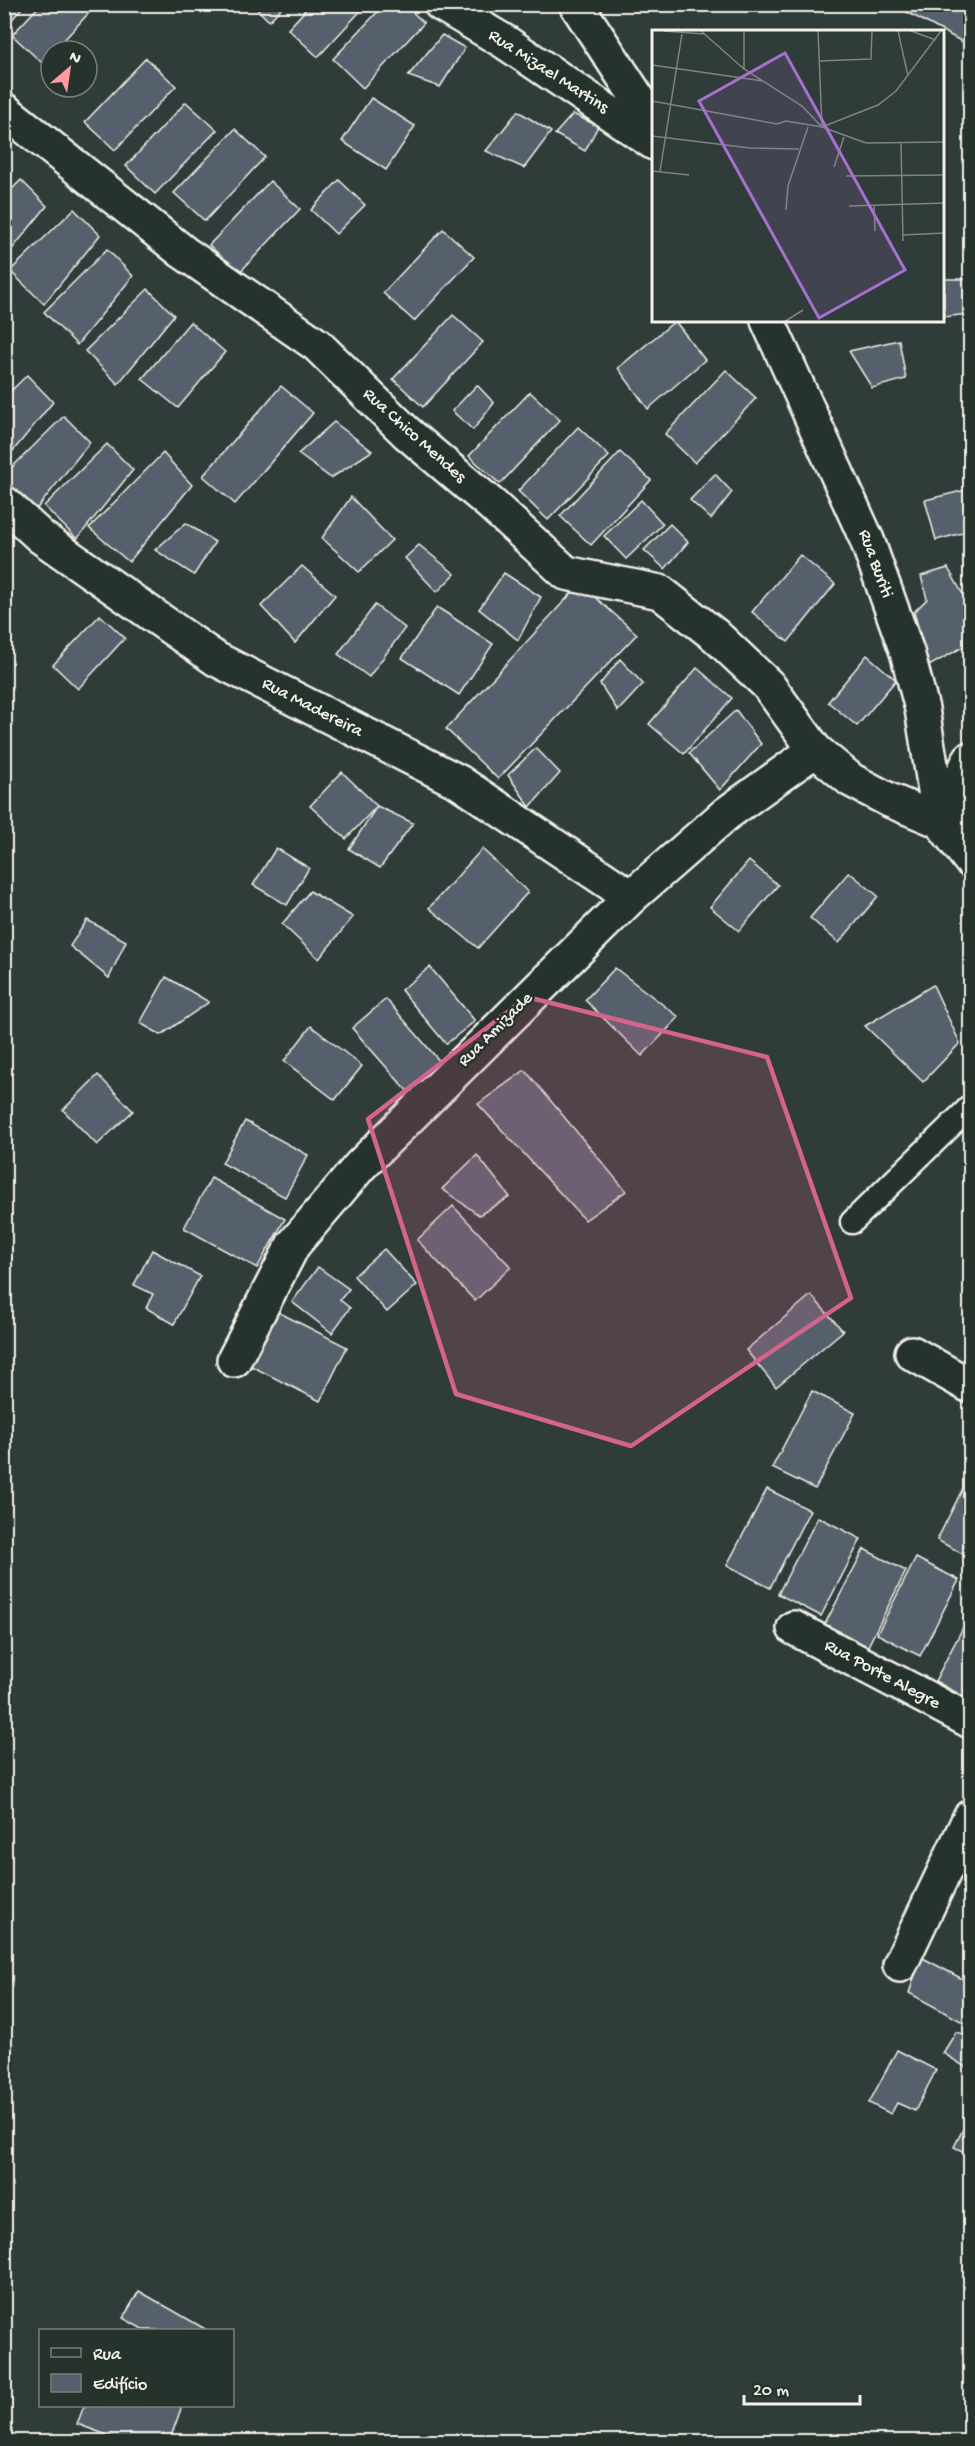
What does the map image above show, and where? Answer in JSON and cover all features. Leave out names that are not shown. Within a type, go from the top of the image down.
[{"type":"street","name":"Rua Mizael Martins","points":[[441,4],[505,42],[652,141]]},
{"type":"street","points":[[576,4],[652,120]]},
{"type":"street","name":"Rua Chico Mendes","points":[[4,110],[183,252],[316,345],[407,433],[492,505],[566,573],[660,592],[716,636],[768,685],[815,750],[851,780],[889,800],[955,823]]},
{"type":"street","name":"Rua Buriti","points":[[768,322],[867,540],[907,652],[955,823]]},
{"type":"street","name":"Rua Madereira","points":[[4,503],[41,537],[216,659],[459,782],[631,897]]},
{"type":"street","name":"Rua Amizade","points":[[234,1359],[293,1245],[353,1175],[631,897],[726,814],[815,750]]},
{"type":"street","points":[[970,759],[955,823],[970,860]]},
{"type":"street","points":[[912,1353],[970,1386]]},
{"type":"street","name":"Rua Porte Alegre","points":[[794,1628],[970,1721]]},
{"type":"street","points":[[900,1965],[970,1817]]},
{"type":"lane","points":[[852,1222],[970,1107]]},
{"type":"highlighted area","points":[[527,997],[767,1057],[851,1298],[631,1446],[456,1394],[368,1119]]},
{"type":"building","points":[[4,4],[25,4],[4,29]]},
{"type":"building","points":[[41,4],[97,4],[65,39],[39,39],[39,60],[12,35]]},
{"type":"building","points":[[252,4],[285,4],[269,21]]},
{"type":"building","points":[[311,4],[367,4],[318,57],[288,29]]},
{"type":"building","points":[[385,4],[404,4],[424,23],[363,88],[333,59]]},
{"type":"building","points":[[892,4],[970,4],[970,46],[945,33],[945,30],[940,30]]},
{"type":"building","points":[[442,35],[465,48],[440,87],[408,76]]},
{"type":"building","points":[[146,58],[176,86],[115,150],[85,122]]},
{"type":"building","points":[[371,98],[415,126],[386,170],[342,141]]},
{"type":"building","points":[[186,102],[217,130],[155,194],[126,166]]},
{"type":"building","points":[[518,111],[551,132],[524,168],[486,151]]},
{"type":"building","points":[[573,114],[598,126],[585,151],[555,134]]},
{"type":"building","points":[[235,129],[265,157],[205,221],[174,193]]},
{"type":"building","points":[[21,180],[47,206],[4,259],[4,197]]},
{"type":"building","points":[[339,180],[365,205],[336,234],[311,210]]},
{"type":"building","points":[[270,181],[300,209],[239,273],[209,245]]},
{"type":"building","points":[[74,209],[100,235],[44,304],[10,271]]},
{"type":"building","points":[[443,229],[474,257],[414,321],[383,293]]},
{"type":"building","points":[[107,249],[133,276],[77,345],[44,312]]},
{"type":"building","points":[[945,279],[968,279],[968,314],[945,317]]},
{"type":"building","points":[[148,289],[174,315],[118,384],[85,351]]},
{"type":"building","points":[[453,315],[483,342],[423,407],[393,379]]},
{"type":"building","points":[[190,322],[225,352],[178,408],[142,379]]},
{"type":"building","points":[[674,322],[705,360],[648,409],[618,368]]},
{"type":"building","points":[[899,340],[906,379],[872,388],[849,351]]},
{"type":"building","points":[[726,370],[756,398],[695,463],[665,434]]},
{"type":"building","points":[[27,375],[53,402],[4,462],[4,398]]},
{"type":"building","points":[[477,385],[494,403],[473,430],[452,411]]},
{"type":"building","points":[[281,386],[313,413],[235,504],[203,476]]},
{"type":"building","points":[[530,392],[560,420],[500,484],[469,456]]},
{"type":"building","points":[[64,416],[90,442],[35,511],[4,481],[4,475]]},
{"type":"building","points":[[334,422],[372,451],[331,478],[298,454]]},
{"type":"building","points":[[578,427],[609,456],[548,520],[518,491]]},
{"type":"building","points":[[107,444],[133,470],[77,539],[44,506]]},
{"type":"building","points":[[620,452],[651,480],[591,545],[560,516]]},
{"type":"building","points":[[163,453],[192,485],[129,562],[89,528]]},
{"type":"building","points":[[715,474],[732,492],[711,519],[690,500]]},
{"type":"building","points":[[970,489],[970,531],[936,540],[925,500]]},
{"type":"building","points":[[351,497],[392,540],[359,572],[322,538]]},
{"type":"building","points":[[641,500],[663,524],[626,559],[604,536]]},
{"type":"building","points":[[186,523],[215,542],[194,575],[155,550]]},
{"type":"building","points":[[670,524],[688,542],[665,569],[644,550]]},
{"type":"building","points":[[419,545],[455,574],[437,592],[405,558]]},
{"type":"building","points":[[800,555],[835,584],[788,642],[752,612]]},
{"type":"building","points":[[302,566],[335,595],[295,643],[261,606]]},
{"type":"building","points":[[948,568],[970,607],[970,643],[929,666],[914,612],[927,599],[921,576]]},
{"type":"building","points":[[504,573],[541,597],[518,640],[479,609]]},
{"type":"building","points":[[580,584],[637,634],[498,779],[446,729]]},
{"type":"building","points":[[375,605],[405,628],[369,677],[338,654]]},
{"type":"building","points":[[437,607],[493,644],[459,695],[402,658]]},
{"type":"building","points":[[100,615],[125,638],[78,689],[53,665]]},
{"type":"building","points":[[867,655],[896,680],[857,726],[828,702]]},
{"type":"building","points":[[620,659],[643,684],[618,711],[600,684]]},
{"type":"building","points":[[697,668],[732,698],[684,754],[649,724]]},
{"type":"building","points":[[736,710],[761,744],[720,790],[689,753]]},
{"type":"building","points":[[536,748],[560,773],[530,807],[508,775]]},
{"type":"building","points":[[342,772],[377,806],[346,839],[310,806]]},
{"type":"building","points":[[377,806],[413,823],[380,868],[349,849]]},
{"type":"building","points":[[276,848],[309,868],[287,905],[253,885]]},
{"type":"building","points":[[482,849],[528,892],[478,948],[429,908]]},
{"type":"building","points":[[749,861],[778,885],[739,931],[710,907]]},
{"type":"building","points":[[849,872],[878,896],[839,943],[810,918]]},
{"type":"building","points":[[310,891],[353,917],[319,959],[282,924]]},
{"type":"building","points":[[87,920],[126,941],[109,978],[70,946]]},
{"type":"building","points":[[430,967],[475,1021],[446,1044],[401,990]]},
{"type":"building","points":[[615,968],[679,1017],[642,1056],[585,1000]]},
{"type":"building","points":[[166,977],[209,1002],[161,1035],[140,1023]]},
{"type":"building","points":[[933,985],[960,1043],[923,1082],[865,1026]]},
{"type":"building","points":[[386,999],[442,1064],[409,1093],[352,1028]]},
{"type":"building","points":[[311,1026],[362,1066],[335,1100],[284,1061]]},
{"type":"building","points":[[525,1070],[626,1191],[585,1220],[478,1104]]},
{"type":"building","points":[[98,1075],[133,1111],[97,1145],[63,1110]]},
{"type":"building","points":[[245,1121],[308,1155],[285,1197],[222,1163]]},
{"type":"building","points":[[477,1155],[510,1197],[479,1215],[442,1189]]},
{"type":"building","points":[[211,1178],[285,1219],[257,1268],[184,1228]]},
{"type":"building","points":[[453,1206],[511,1267],[475,1301],[417,1240]]},
{"type":"building","points":[[384,1249],[417,1285],[387,1312],[354,1276]]},
{"type":"building","points":[[152,1250],[200,1276],[174,1324],[146,1308],[153,1294],[134,1285]]},
{"type":"building","points":[[318,1267],[349,1289],[340,1300],[350,1308],[332,1333],[292,1302]]},
{"type":"building","points":[[811,1295],[843,1331],[776,1387],[746,1350]]},
{"type":"building","points":[[274,1310],[347,1347],[320,1401],[247,1364]]},
{"type":"building","points":[[812,1391],[855,1413],[815,1489],[772,1468]]},
{"type":"building","points":[[970,1474],[970,1558],[937,1540]]},
{"type":"building","points":[[767,1489],[810,1510],[770,1588],[727,1565]]},
{"type":"building","points":[[818,1517],[861,1539],[821,1616],[778,1594]]},
{"type":"building","points":[[864,1549],[906,1571],[867,1648],[824,1626]]},
{"type":"building","points":[[916,1558],[959,1580],[920,1656],[877,1634]]},
{"type":"building","points":[[970,1614],[970,1700],[935,1681]]},
{"type":"building","points":[[970,1842],[970,1879],[955,1871]]},
{"type":"building","points":[[921,1957],[970,1983],[970,2026],[909,1993]]},
{"type":"building","points":[[956,2032],[970,2036],[970,2070],[943,2053]]},
{"type":"building","points":[[897,2050],[936,2070],[915,2111],[897,2103],[891,2114],[869,2103]]},
{"type":"building","points":[[970,2115],[970,2155],[954,2147]]},
{"type":"building","points":[[139,2291],[205,2329],[142,2329],[123,2318]]},
{"type":"building","points":[[84,2407],[182,2407],[169,2442],[126,2442],[77,2424]]}]
